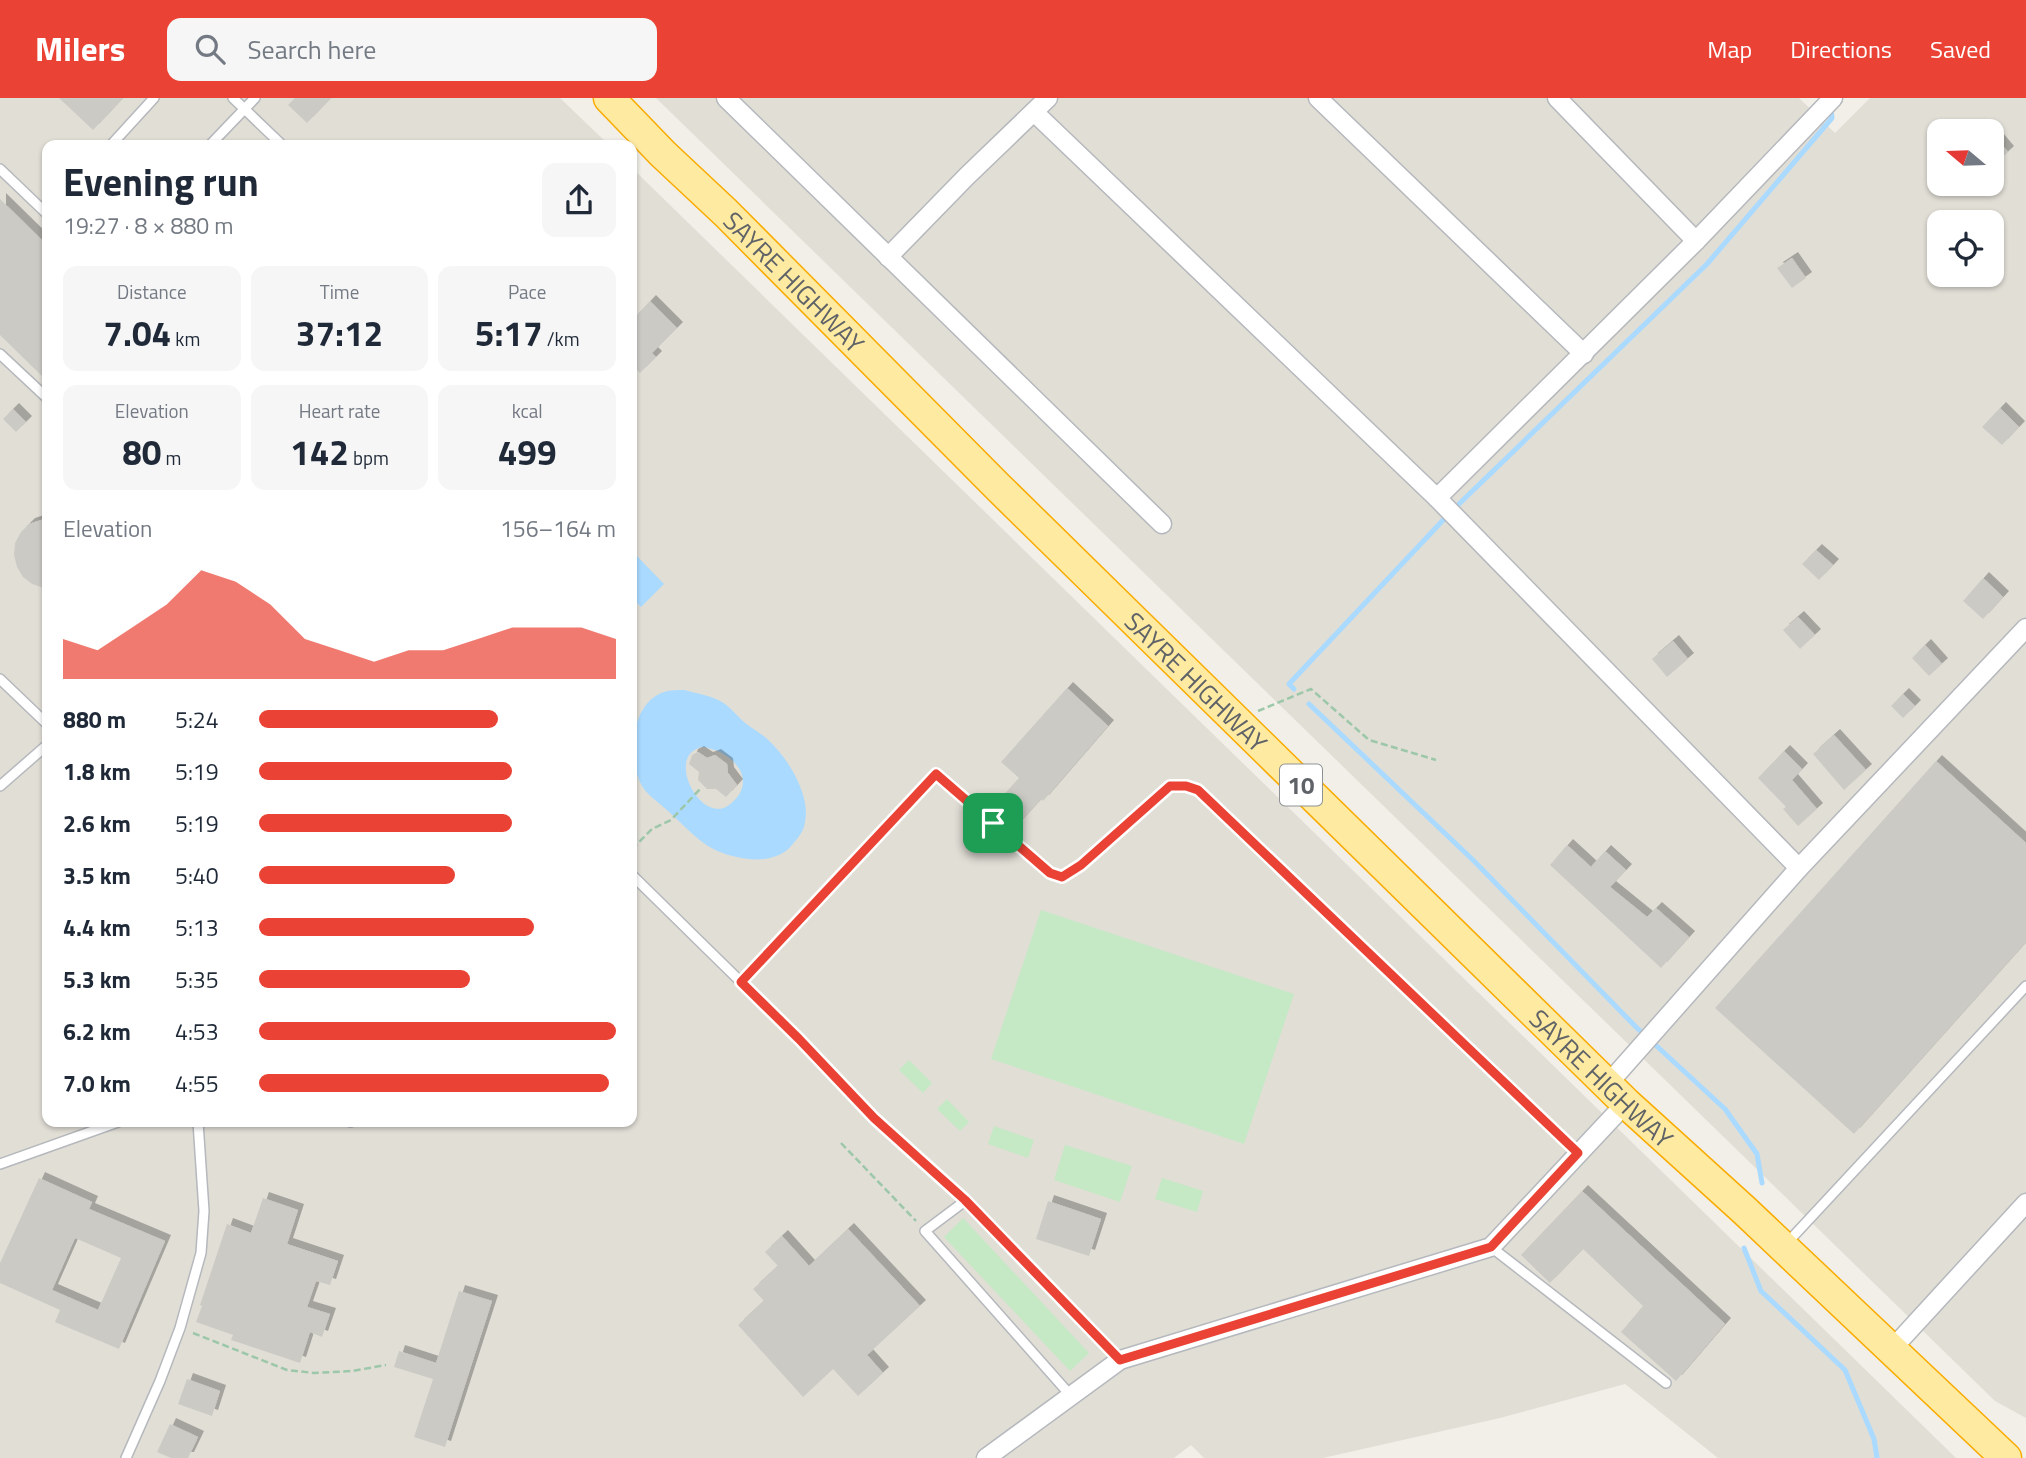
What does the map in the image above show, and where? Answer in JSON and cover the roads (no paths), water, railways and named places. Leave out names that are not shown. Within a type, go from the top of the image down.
[{"type":"highway","name":"SAYRE HIGHWAY","points":[[609,98],[998,487],[1617,1094],[2006,1458]]},
{"type":"street","points":[[726,98],[1163,524]]},
{"type":"street","points":[[888,257],[1048,98]]},
{"type":"street","points":[[1318,98],[1584,354]]},
{"type":"street","points":[[1557,98],[1696,241]]},
{"type":"street","points":[[1437,498],[1696,241],[1833,98]]},
{"type":"street","points":[[1034,112],[1437,498],[1799,868]]},
{"type":"street","points":[[986,1458],[1120,1360],[1491,1247],[1578,1153],[1617,1094],[1799,868],[2026,628]]},
{"type":"street","points":[[1892,1349],[2026,1203]]},
{"type":"lane","points":[[116,140],[154,98]]},
{"type":"lane","points":[[233,98],[277,140]]},
{"type":"lane","points":[[215,140],[255,98]]},
{"type":"lane","points":[[0,169],[42,209]]},
{"type":"lane","points":[[0,354],[42,393]]},
{"type":"lane","points":[[0,679],[42,719]]},
{"type":"lane","points":[[0,786],[42,749]]},
{"type":"lane","points":[[637,879],[799,1039],[874,1118],[965,1200],[1120,1360]]},
{"type":"lane","points":[[1783,1247],[2026,986]]},
{"type":"lane","points":[[0,1164],[104,1127]]},
{"type":"lane","points":[[126,1458],[180,1328],[201,1253],[204,1211],[198,1127]]},
{"type":"lane","points":[[965,1200],[925,1231],[1072,1397]]},
{"type":"lane","points":[[1491,1247],[1666,1383]]},
{"type":"water","points":[[637,556],[664,584],[641,607],[637,603]]},
{"type":"water","points":[[685,690],[721,701],[774,745],[781,754],[801,788],[806,811],[802,831],[784,853],[767,859],[755,859],[735,857],[713,849],[696,837],[642,786],[637,775],[638,719],[653,698],[666,691]],"holes":[[[702,747],[723,754],[739,768],[742,786],[738,796],[729,805],[718,809],[708,806],[698,798],[686,774],[686,762],[691,753]]]},
{"type":"waterway","points":[[1459,504],[1707,264],[1832,118],[1831,108]]},
{"type":"waterway","points":[[1294,689],[1289,684],[1447,516]]},
{"type":"waterway","points":[[1309,704],[1474,861],[1636,1027],[1725,1109],[1757,1154],[1762,1183]]},
{"type":"waterway","points":[[1744,1248],[1761,1291],[1845,1370],[1874,1439],[1877,1458]]}]
